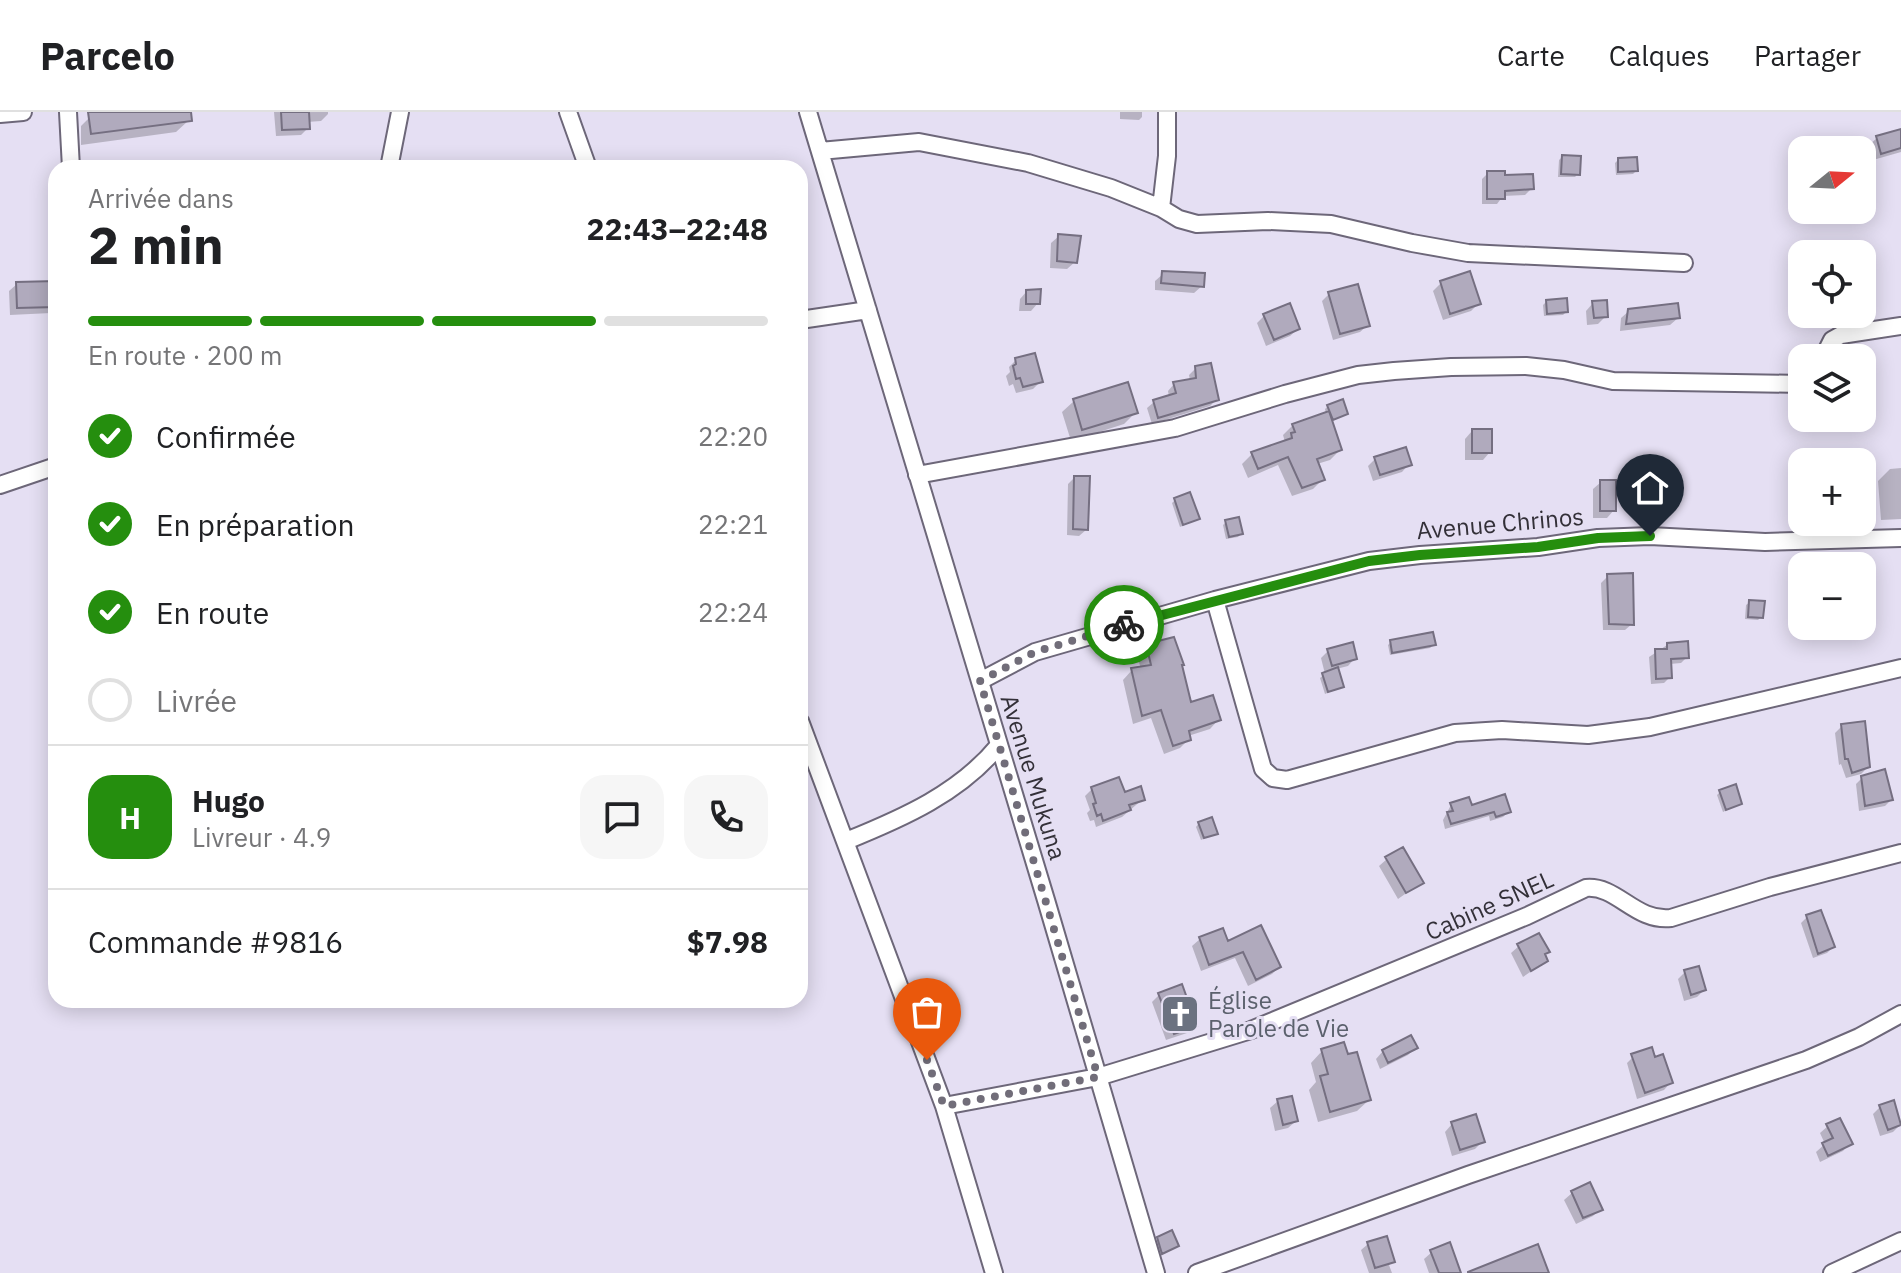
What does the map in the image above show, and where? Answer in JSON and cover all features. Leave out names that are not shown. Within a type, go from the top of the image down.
[{"type":"street","points":[[0,114],[23,112]]},
{"type":"street","points":[[68,112],[71,160]]},
{"type":"street","points":[[391,160],[400,112]]},
{"type":"street","points":[[568,112],[585,160]]},
{"type":"street","name":"Avenue Mukuna","points":[[808,112],[1156,1273]]},
{"type":"street","points":[[1161,208],[1167,156],[1167,112]]},
{"type":"street","points":[[820,151],[919,142],[1028,163],[1111,188],[1197,224],[1268,221],[1331,224],[1468,253],[1684,263]]},
{"type":"street","points":[[808,319],[868,310]]},
{"type":"street","points":[[1830,344],[1841,335],[1901,326]]},
{"type":"street","points":[[917,475],[1175,428],[1358,375],[1394,371],[1526,366],[1624,382],[1788,384]]},
{"type":"street","points":[[0,485],[48,469]]},
{"type":"street","name":"Avenue Chrinos","points":[[980,681],[1035,652],[1215,600],[1369,561],[1436,553],[1538,547],[1598,538],[1650,536],[1765,542],[1901,538]]},
{"type":"street","points":[[1215,600],[1263,769],[1279,779],[1287,780],[1455,733],[1502,730],[1588,735],[1650,727],[1901,668]]},
{"type":"street","points":[[808,742],[944,1106],[994,1273]]},
{"type":"street","points":[[846,841],[910,815],[980,768],[999,745]]},
{"type":"street","name":"Cabine SNEL","points":[[944,1106],[1098,1077],[1251,1030],[1513,922],[1586,888],[1596,887],[1645,915],[1658,919],[1671,918],[1770,887],[1901,853]]},
{"type":"street","points":[[1197,1273],[1468,1175],[1806,1060],[1901,1014]]},
{"type":"street","points":[[1832,1273],[1901,1241]]},
{"type":"building","points":[[88,112],[191,112],[192,121],[91,134]]},
{"type":"building","points":[[281,112],[309,112],[310,129],[282,130]]},
{"type":"building","points":[[1901,129],[1901,148],[1881,154],[1876,136]]},
{"type":"building","points":[[1562,155],[1581,156],[1580,175],[1561,174]]},
{"type":"building","points":[[1637,157],[1638,171],[1618,172],[1618,158]]},
{"type":"building","points":[[1487,171],[1505,171],[1505,175],[1533,174],[1534,189],[1505,191],[1505,199],[1487,199]]},
{"type":"building","points":[[1058,234],[1081,236],[1077,263],[1057,261]]},
{"type":"building","points":[[1162,271],[1205,273],[1204,287],[1161,283]]},
{"type":"building","points":[[1470,271],[1481,304],[1450,314],[1440,281]]},
{"type":"building","points":[[48,281],[48,307],[17,308],[16,282]]},
{"type":"building","points":[[1358,284],[1370,326],[1340,334],[1328,292]]},
{"type":"building","points":[[1041,289],[1040,304],[1026,304],[1026,290]]},
{"type":"building","points":[[1567,298],[1568,312],[1547,314],[1546,300]]},
{"type":"building","points":[[1607,300],[1608,317],[1594,318],[1592,301]]},
{"type":"building","points":[[1290,303],[1300,329],[1274,340],[1263,314]]},
{"type":"building","points":[[1678,303],[1680,318],[1626,324],[1628,309]]},
{"type":"building","points":[[1035,353],[1043,382],[1023,387],[1020,378],[1016,379],[1015,358]]},
{"type":"building","points":[[1211,363],[1219,400],[1158,418],[1153,400],[1176,393],[1173,382],[1196,378],[1195,366]]},
{"type":"building","points":[[1128,382],[1138,413],[1082,430],[1073,399]]},
{"type":"building","points":[[1343,399],[1348,414],[1333,420],[1327,405]]},
{"type":"building","points":[[1329,411],[1342,450],[1317,459],[1325,480],[1302,488],[1288,457],[1258,469],[1251,452],[1292,438],[1291,433],[1295,432],[1292,424]]},
{"type":"building","points":[[1472,429],[1492,429],[1492,453],[1472,453]]},
{"type":"building","points":[[1406,447],[1412,465],[1380,475],[1374,457]]},
{"type":"building","points":[[1074,476],[1090,476],[1088,530],[1073,529]]},
{"type":"building","points":[[1600,480],[1616,480],[1616,511],[1600,511]]},
{"type":"building","points":[[1190,492],[1200,519],[1183,525],[1174,498]]},
{"type":"building","points":[[1239,517],[1243,534],[1229,537],[1225,520]]},
{"type":"building","points":[[1633,573],[1634,625],[1609,624],[1607,574]]},
{"type":"building","points":[[1749,600],[1765,601],[1763,618],[1748,617]]},
{"type":"building","points":[[1433,632],[1436,645],[1392,653],[1390,640]]},
{"type":"building","points":[[1174,637],[1184,665],[1191,702],[1213,695],[1221,720],[1189,731],[1191,740],[1173,746],[1161,710],[1142,716],[1131,668],[1151,665],[1146,644]]},
{"type":"building","points":[[1688,641],[1689,658],[1671,659],[1672,678],[1656,679],[1655,649],[1667,649],[1667,643]]},
{"type":"building","points":[[1353,642],[1357,659],[1332,666],[1327,649]]},
{"type":"building","points":[[1338,667],[1344,687],[1328,692],[1322,673]]},
{"type":"building","points":[[1865,721],[1870,767],[1852,773],[1848,759],[1845,759],[1841,724]]},
{"type":"building","points":[[1885,769],[1893,800],[1865,806],[1861,776]]},
{"type":"building","points":[[1119,777],[1125,792],[1141,786],[1145,800],[1129,805],[1131,810],[1103,821],[1101,814],[1097,816],[1091,787]]},
{"type":"building","points":[[1736,784],[1742,804],[1726,810],[1719,790]]},
{"type":"building","points":[[1505,794],[1511,812],[1496,817],[1494,812],[1451,824],[1447,812],[1453,811],[1450,803],[1469,797],[1472,805]]},
{"type":"building","points":[[1212,817],[1218,834],[1204,838],[1198,822]]},
{"type":"building","points":[[1403,847],[1424,883],[1406,893],[1385,857]]},
{"type":"building","points":[[1821,910],[1835,947],[1818,954],[1806,915]]},
{"type":"building","points":[[1261,925],[1281,967],[1256,980],[1243,952],[1209,965],[1199,937],[1223,928],[1228,941]]},
{"type":"building","points":[[1539,933],[1550,952],[1545,954],[1548,961],[1531,971],[1517,944]]},
{"type":"building","points":[[1699,966],[1706,990],[1691,995],[1684,970]]},
{"type":"building","points":[[1182,984],[1197,1026],[1174,1034],[1158,993]]},
{"type":"building","points":[[1411,1035],[1418,1048],[1388,1063],[1382,1050]]},
{"type":"building","points":[[1344,1042],[1348,1054],[1357,1052],[1371,1100],[1330,1112],[1320,1076],[1328,1074],[1321,1049]]},
{"type":"building","points":[[1652,1047],[1655,1057],[1663,1054],[1673,1083],[1645,1093],[1631,1054]]},
{"type":"building","points":[[1292,1096],[1298,1121],[1283,1125],[1277,1099]]},
{"type":"building","points":[[1894,1100],[1901,1125],[1888,1130],[1879,1105]]},
{"type":"building","points":[[1476,1114],[1485,1142],[1460,1150],[1451,1122]]},
{"type":"building","points":[[1840,1118],[1853,1144],[1828,1156],[1822,1143],[1833,1138],[1826,1124]]},
{"type":"building","points":[[1590,1182],[1603,1210],[1583,1218],[1571,1191]]},
{"type":"building","points":[[1172,1230],[1179,1246],[1162,1254],[1157,1237]]},
{"type":"building","points":[[1387,1236],[1395,1262],[1375,1268],[1367,1242]]},
{"type":"building","points":[[1450,1242],[1461,1273],[1439,1273],[1430,1250]]},
{"type":"building","points":[[1538,1244],[1549,1273],[1468,1273],[1468,1272]]},
{"type":"way so far","points":[[927,1060],[944,1106],[1098,1077],[980,681],[1035,652],[1124,625]]},
{"type":"place","name":"Église Parole de Vie","points":[[1180,1014]]},
{"type":"route","points":[[1124,625],[1369,561],[1538,547],[1598,538],[1650,536]]}]
